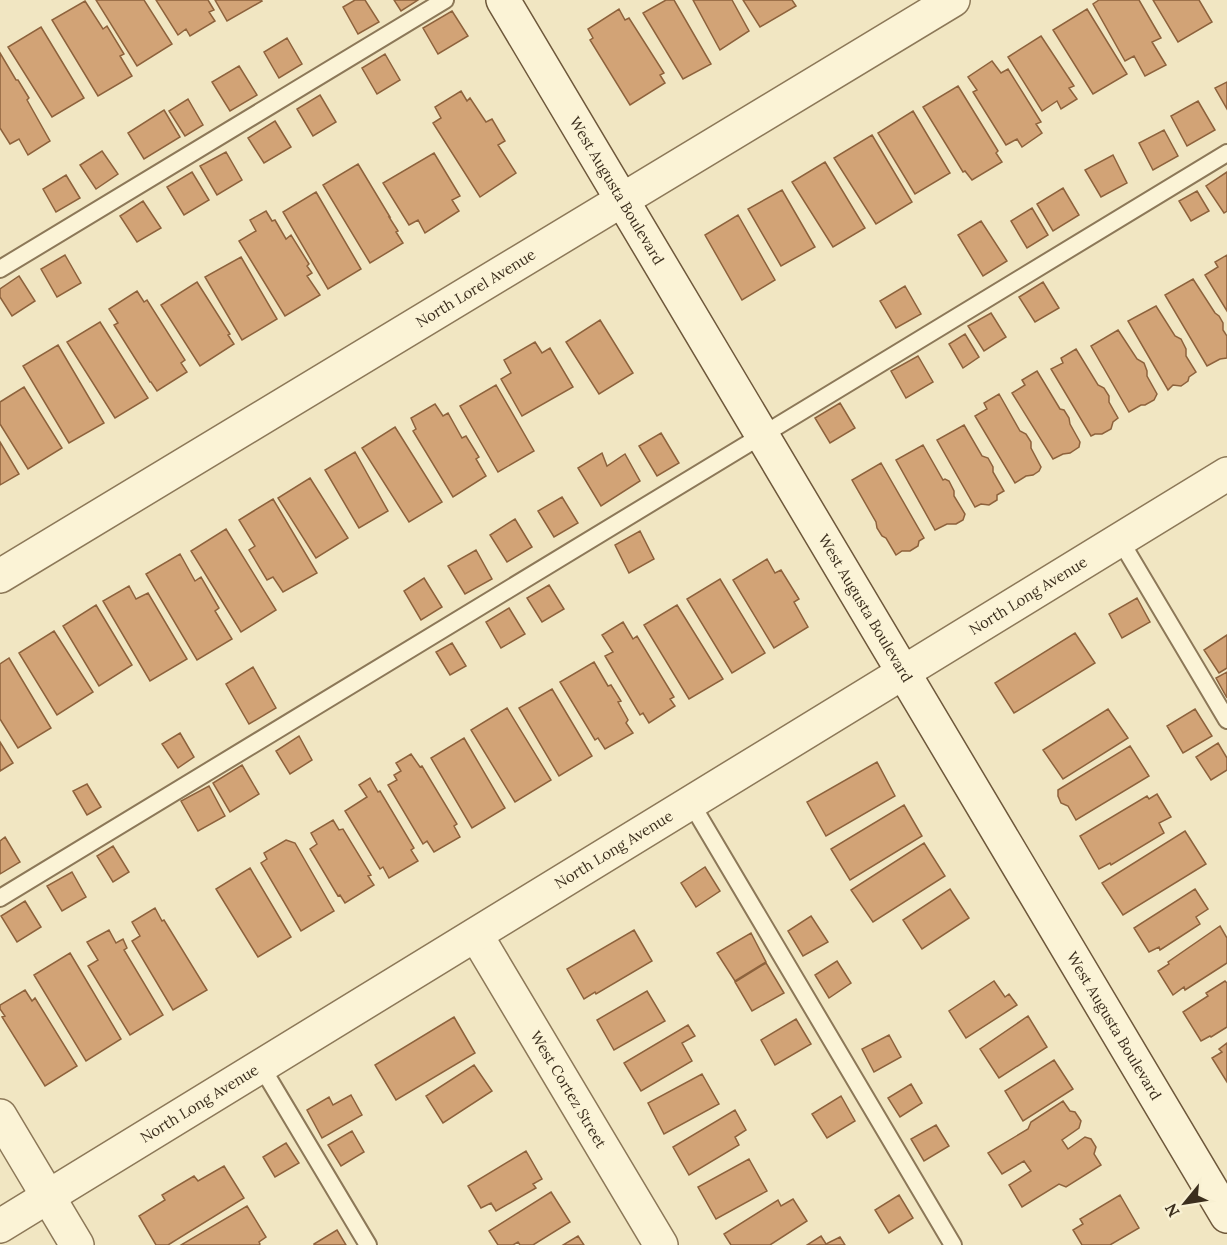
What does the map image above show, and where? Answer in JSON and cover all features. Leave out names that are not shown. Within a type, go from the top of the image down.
[{"type":"street","name":"West Augusta Boulevard","points":[[503,0],[1227,1216]]},
{"type":"street","name":"North Lorel Avenue","points":[[0,576],[953,0]]},
{"type":"street","name":"North Long Avenue","points":[[0,1226],[1227,474]]},
{"type":"street","name":"West Cortez Street","points":[[476,935],[661,1245]]},
{"type":"street","points":[[0,1116],[77,1245]]},
{"type":"lane","points":[[0,269],[445,0]]},
{"type":"lane","points":[[0,898],[1227,153]]},
{"type":"lane","points":[[1120,540],[1227,720]]},
{"type":"lane","points":[[691,803],[953,1245]]},
{"type":"lane","points":[[261,1066],[368,1245]]},
{"type":"building","points":[[96,0],[144,0],[172,44],[137,66]]},
{"type":"building","points":[[156,0],[208,0],[214,10],[209,12],[215,21],[190,36],[186,29],[178,35]]},
{"type":"building","points":[[215,0],[261,0],[262,1],[227,21]]},
{"type":"building","points":[[355,0],[365,0],[379,22],[358,34],[343,7]]},
{"type":"building","points":[[394,0],[418,0],[401,11]]},
{"type":"building","points":[[666,0],[674,0],[711,64],[683,79],[643,13]]},
{"type":"building","points":[[693,0],[732,0],[749,31],[720,50]]},
{"type":"building","points":[[743,0],[792,0],[796,6],[760,27]]},
{"type":"building","points":[[1099,0],[1139,0],[1161,38],[1152,42],[1166,65],[1145,76],[1134,56],[1125,61],[1093,4]]},
{"type":"building","points":[[1153,0],[1199,0],[1212,22],[1178,42]]},
{"type":"building","points":[[85,1],[103,29],[107,26],[124,54],[120,56],[132,76],[98,96],[52,20]]},
{"type":"building","points":[[619,9],[625,20],[629,18],[664,73],[660,75],[665,83],[630,105],[590,40],[593,38],[588,29]]},
{"type":"building","points":[[1087,9],[1127,74],[1093,94],[1053,30]]},
{"type":"building","points":[[452,11],[468,36],[438,54],[423,28]]},
{"type":"building","points":[[41,27],[84,98],[52,117],[8,47]]},
{"type":"building","points":[[1041,36],[1074,86],[1069,88],[1077,99],[1061,109],[1057,101],[1042,111],[1008,57]]},
{"type":"building","points":[[287,38],[302,64],[279,78],[264,52]]},
{"type":"building","points":[[0,53],[29,98],[27,100],[50,141],[28,155],[19,139],[10,144],[0,128]]},
{"type":"building","points":[[385,54],[400,80],[377,94],[362,68]]},
{"type":"building","points":[[992,61],[1001,73],[1008,69],[1041,122],[1036,124],[1042,133],[1022,147],[1017,139],[1006,145],[973,92],[977,90],[968,77]]},
{"type":"building","points":[[239,66],[257,95],[230,111],[212,82]]},
{"type":"building","points":[[1227,82],[1227,109],[1215,88]]},
{"type":"building","points":[[958,86],[998,151],[996,153],[1002,162],[972,180],[965,171],[963,172],[923,107]]},
{"type":"building","points":[[461,91],[467,101],[470,98],[486,122],[492,119],[505,141],[498,145],[516,173],[480,197],[433,123],[441,118],[435,107]]},
{"type":"building","points":[[320,95],[336,122],[313,136],[297,109]]},
{"type":"building","points":[[188,99],[203,125],[185,136],[169,111]]},
{"type":"building","points":[[1198,101],[1215,130],[1187,146],[1171,116]]},
{"type":"building","points":[[164,110],[180,137],[144,159],[128,133]]},
{"type":"building","points":[[913,111],[950,173],[915,194],[878,133]]},
{"type":"building","points":[[275,121],[291,147],[264,163],[248,138]]},
{"type":"building","points":[[1164,130],[1178,156],[1153,170],[1139,143]]},
{"type":"building","points":[[872,135],[912,202],[876,224],[834,158]]},
{"type":"building","points":[[102,151],[118,174],[96,189],[80,165]]},
{"type":"building","points":[[226,152],[242,180],[217,195],[200,166]]},
{"type":"building","points":[[434,153],[460,196],[452,200],[459,211],[425,233],[418,220],[409,225],[383,183]]},
{"type":"building","points":[[1113,155],[1127,183],[1101,197],[1085,170]]},
{"type":"building","points":[[825,162],[865,228],[833,247],[792,182]]},
{"type":"building","points":[[358,164],[403,243],[370,263],[323,185]]},
{"type":"building","points":[[192,172],[209,200],[184,215],[167,187]]},
{"type":"building","points":[[1227,172],[1227,211],[1224,213],[1206,186]]},
{"type":"building","points":[[66,175],[80,198],[56,212],[43,189]]},
{"type":"building","points":[[1063,188],[1079,215],[1053,231],[1037,204]]},
{"type":"building","points":[[782,190],[815,247],[781,266],[748,209]]},
{"type":"building","points":[[1197,191],[1209,211],[1191,221],[1179,201]]},
{"type":"building","points":[[316,192],[361,269],[328,289],[283,212]]},
{"type":"building","points":[[143,201],[161,228],[137,242],[120,216]]},
{"type":"building","points":[[1032,208],[1048,235],[1027,248],[1011,221]]},
{"type":"building","points":[[266,211],[272,221],[275,220],[286,239],[291,235],[309,264],[307,266],[312,273],[307,276],[320,295],[285,316],[239,241],[256,231],[250,220]]},
{"type":"building","points":[[738,215],[775,280],[742,300],[705,235]]},
{"type":"building","points":[[981,221],[1007,261],[983,276],[958,235]]},
{"type":"building","points":[[65,255],[81,283],[57,297],[41,269]]},
{"type":"building","points":[[1227,255],[1227,311],[1205,275],[1218,267],[1215,262]]},
{"type":"building","points":[[241,257],[277,319],[242,340],[205,277]]},
{"type":"building","points":[[19,276],[35,301],[12,316],[0,297],[0,289]]},
{"type":"building","points":[[1193,279],[1219,316],[1227,336],[1227,358],[1207,366],[1165,295]]},
{"type":"building","points":[[197,282],[234,344],[200,366],[161,305]]},
{"type":"building","points":[[1043,282],[1059,308],[1035,322],[1019,297]]},
{"type":"building","points":[[905,286],[921,314],[896,328],[880,301]]},
{"type":"building","points":[[137,291],[144,302],[147,300],[185,360],[181,363],[187,372],[157,391],[114,325],[118,323],[109,309]]},
{"type":"building","points":[[1156,306],[1175,336],[1181,339],[1186,349],[1186,356],[1196,372],[1181,386],[1173,385],[1168,390],[1128,321]]},
{"type":"building","points":[[991,313],[1006,337],[984,351],[968,326]]},
{"type":"building","points":[[600,320],[633,373],[599,394],[566,342]]},
{"type":"building","points":[[100,322],[148,398],[115,418],[67,342]]},
{"type":"building","points":[[1118,330],[1137,359],[1144,363],[1147,376],[1157,394],[1154,400],[1129,412],[1091,346]]},
{"type":"building","points":[[965,334],[979,357],[963,368],[949,344]]},
{"type":"building","points":[[535,342],[542,353],[550,348],[573,387],[522,416],[501,379],[511,373],[504,360]]},
{"type":"building","points":[[58,345],[104,423],[69,443],[23,366]]},
{"type":"building","points":[[1076,349],[1098,385],[1104,388],[1109,396],[1109,402],[1118,418],[1113,422],[1111,429],[1102,434],[1091,436],[1051,369],[1063,363],[1061,358]]},
{"type":"building","points":[[918,356],[933,382],[906,398],[891,371]]},
{"type":"building","points":[[1037,371],[1060,409],[1064,410],[1069,418],[1080,442],[1079,447],[1070,453],[1053,459],[1012,393],[1025,385],[1022,380]]},
{"type":"building","points":[[496,385],[534,451],[498,472],[460,406]]},
{"type":"building","points":[[24,387],[62,448],[28,469],[0,424],[0,402]]},
{"type":"building","points":[[999,394],[1020,431],[1026,434],[1031,442],[1031,448],[1041,467],[1033,475],[1026,476],[1015,483],[975,416],[987,409],[984,403]]},
{"type":"building","points":[[840,403],[855,428],[830,443],[815,418]]},
{"type":"building","points":[[435,404],[443,416],[448,413],[462,438],[466,436],[479,457],[476,459],[486,476],[453,497],[413,431],[416,429],[411,418]]},
{"type":"building","points":[[964,425],[982,456],[988,458],[1004,491],[997,495],[997,500],[989,505],[981,504],[975,507],[937,440]]},
{"type":"building","points":[[395,427],[442,502],[409,522],[362,448]]},
{"type":"building","points":[[661,433],[679,463],[657,476],[639,446]]},
{"type":"building","points":[[0,442],[19,474],[0,485]]},
{"type":"building","points":[[923,445],[943,480],[949,481],[954,496],[965,514],[963,520],[956,524],[947,524],[935,530],[896,460]]},
{"type":"building","points":[[355,452],[388,511],[359,528],[325,470]]},
{"type":"building","points":[[602,453],[607,466],[625,454],[640,481],[601,506],[578,468]]},
{"type":"building","points":[[881,463],[924,538],[910,551],[902,551],[896,555],[877,528],[876,522],[852,480]]},
{"type":"building","points":[[310,478],[348,538],[316,558],[278,498]]},
{"type":"building","points":[[562,497],[578,523],[554,537],[538,511]]},
{"type":"building","points":[[273,499],[317,573],[283,592],[273,577],[267,580],[249,550],[255,546],[239,520]]},
{"type":"building","points":[[515,519],[532,547],[507,562],[490,535]]},
{"type":"building","points":[[226,529],[276,610],[241,632],[191,551]]},
{"type":"building","points":[[640,531],[654,559],[629,573],[615,545]]},
{"type":"building","points":[[476,550],[492,579],[465,594],[448,566]]},
{"type":"building","points":[[180,554],[195,581],[201,577],[219,608],[215,611],[232,639],[197,660],[146,574]]},
{"type":"building","points":[[767,559],[775,573],[781,570],[799,599],[794,602],[808,627],[774,648],[733,580]]},
{"type":"building","points":[[424,578],[442,607],[421,620],[404,591]]},
{"type":"building","points":[[720,579],[765,653],[732,673],[687,599]]},
{"type":"building","points":[[549,585],[564,609],[542,622],[527,598]]},
{"type":"building","points":[[129,586],[136,599],[148,593],[187,659],[150,681],[103,601]]},
{"type":"building","points":[[1137,598],[1150,622],[1122,638],[1109,614]]},
{"type":"building","points":[[96,605],[132,665],[99,686],[63,626]]},
{"type":"building","points":[[677,605],[723,679],[689,699],[644,625]]},
{"type":"building","points":[[509,608],[525,634],[501,648],[486,622]]},
{"type":"building","points":[[623,622],[633,639],[637,636],[674,697],[670,699],[675,706],[649,723],[643,713],[640,715],[605,656],[613,652],[602,635]]},
{"type":"building","points":[[54,631],[93,692],[57,715],[19,653]]},
{"type":"building","points":[[1075,633],[1095,663],[1014,713],[995,683]]},
{"type":"building","points":[[1227,635],[1227,668],[1219,673],[1204,650]]},
{"type":"building","points":[[452,643],[466,666],[450,675],[436,652]]},
{"type":"building","points":[[9,658],[51,728],[18,748],[0,719],[0,664]]},
{"type":"building","points":[[594,662],[608,686],[611,685],[621,701],[618,702],[628,720],[626,723],[633,733],[605,749],[598,738],[595,740],[560,682]]},
{"type":"building","points":[[253,667],[276,708],[249,724],[226,684]]},
{"type":"building","points":[[1227,672],[1227,698],[1216,678]]},
{"type":"building","points":[[552,689],[592,756],[559,776],[519,708]]},
{"type":"building","points":[[507,708],[551,780],[515,802],[471,730]]},
{"type":"building","points":[[1108,709],[1128,738],[1063,779],[1043,750]]},
{"type":"building","points":[[1195,709],[1212,736],[1183,753],[1167,726]]},
{"type":"building","points":[[180,733],[194,757],[178,768],[162,744]]},
{"type":"building","points":[[299,736],[312,760],[290,774],[276,751]]},
{"type":"building","points":[[464,738],[505,808],[472,828],[431,758]]},
{"type":"building","points":[[0,742],[13,763],[0,771]]},
{"type":"building","points":[[1218,743],[1227,758],[1227,770],[1211,780],[1196,757]]},
{"type":"building","points":[[1130,746],[1149,776],[1076,820],[1068,806],[1061,803],[1058,790]]},
{"type":"building","points":[[411,754],[420,767],[422,766],[457,824],[454,826],[460,837],[434,852],[427,841],[423,844],[388,785],[397,780],[394,775],[401,771],[396,763]]},
{"type":"building","points":[[877,762],[895,796],[826,836],[807,802]]},
{"type":"building","points":[[242,765],[259,794],[230,812],[213,783]]},
{"type":"building","points":[[370,778],[414,848],[411,850],[418,861],[389,878],[383,867],[380,869],[345,811],[367,797],[359,785]]},
{"type":"building","points":[[87,784],[101,807],[87,815],[73,791]]},
{"type":"building","points":[[209,786],[225,816],[198,831],[181,801]]},
{"type":"building","points":[[1157,794],[1171,817],[1159,823],[1164,833],[1111,865],[1110,863],[1099,869],[1080,836],[1147,796],[1149,799]]},
{"type":"building","points":[[904,805],[922,836],[850,880],[831,849]]},
{"type":"building","points":[[333,820],[339,830],[343,829],[371,875],[368,876],[374,885],[345,903],[340,895],[338,896],[310,849],[317,844],[311,833]]},
{"type":"building","points":[[1185,831],[1206,864],[1123,915],[1102,883]]},
{"type":"building","points":[[5,837],[20,862],[0,874],[0,841]]},
{"type":"building","points":[[286,840],[295,843],[334,911],[301,931],[261,863],[267,859],[264,853]]},
{"type":"building","points":[[924,843],[945,876],[873,922],[851,890]]},
{"type":"building","points":[[113,846],[129,872],[113,882],[97,856]]},
{"type":"building","points":[[705,867],[720,891],[696,907],[681,883]]},
{"type":"building","points":[[250,868],[291,937],[258,957],[216,889]]},
{"type":"building","points":[[72,872],[86,897],[62,911],[47,886]]},
{"type":"building","points":[[950,889],[969,918],[922,949],[903,920]]},
{"type":"building","points":[[1195,889],[1208,909],[1196,917],[1200,924],[1160,950],[1159,947],[1149,952],[1134,928]]},
{"type":"building","points":[[25,901],[41,927],[17,942],[1,916]]},
{"type":"building","points":[[155,908],[207,990],[173,1010],[132,941],[140,936],[132,922]]},
{"type":"building","points":[[811,916],[828,942],[803,956],[788,931]]},
{"type":"building","points":[[1220,926],[1227,938],[1227,963],[1185,990],[1184,987],[1173,995],[1158,971]]},
{"type":"building","points":[[109,930],[116,943],[123,939],[127,948],[124,950],[163,1015],[130,1035],[88,966],[98,960],[87,942]]},
{"type":"building","points":[[634,930],[652,961],[584,999],[567,969]]},
{"type":"building","points":[[751,933],[766,962],[735,981],[717,953]]},
{"type":"building","points":[[70,953],[121,1039],[86,1061],[34,975]]},
{"type":"building","points":[[837,961],[851,983],[829,998],[815,975]]},
{"type":"building","points":[[766,963],[784,993],[752,1011],[735,982]]},
{"type":"building","points":[[994,981],[1005,997],[1009,994],[1017,1005],[966,1038],[949,1011]]},
{"type":"building","points":[[1225,981],[1227,983],[1227,1027],[1201,1041],[1183,1012],[1208,996],[1206,993]]},
{"type":"building","points":[[25,990],[32,1001],[35,998],[77,1066],[45,1086],[2,1017],[5,1016],[0,1009],[0,1005]]},
{"type":"building","points":[[647,991],[665,1021],[614,1050],[597,1020]]},
{"type":"building","points":[[1028,1016],[1047,1047],[999,1078],[980,1049]]},
{"type":"building","points":[[454,1017],[475,1053],[396,1100],[375,1065]]},
{"type":"building","points":[[796,1019],[811,1044],[775,1065],[761,1040]]},
{"type":"building","points":[[688,1025],[695,1036],[682,1043],[692,1061],[641,1091],[624,1063]]},
{"type":"building","points":[[889,1035],[901,1057],[874,1072],[862,1049]]},
{"type":"building","points":[[1227,1043],[1227,1082],[1212,1058],[1222,1052],[1219,1049]]},
{"type":"building","points":[[1054,1060],[1073,1089],[1023,1121],[1005,1091]]},
{"type":"building","points":[[474,1065],[492,1091],[443,1123],[426,1096]]},
{"type":"building","points":[[702,1074],[719,1104],[664,1134],[648,1103]]},
{"type":"building","points":[[911,1084],[922,1103],[900,1117],[888,1098]]},
{"type":"building","points":[[351,1095],[362,1115],[322,1138],[307,1110],[329,1097],[333,1105]]},
{"type":"building","points":[[841,1096],[855,1121],[827,1138],[812,1114]]},
{"type":"building","points":[[1063,1101],[1081,1121],[1079,1128],[1062,1140],[1068,1149],[1085,1137],[1091,1139],[1096,1147],[1094,1154],[1101,1165],[1066,1187],[1059,1184],[1022,1207],[1009,1185],[1031,1171],[1024,1161],[1002,1174],[988,1153],[1028,1129],[1031,1122]]},
{"type":"building","points":[[735,1110],[746,1130],[735,1137],[739,1145],[689,1175],[673,1147]]},
{"type":"building","points":[[936,1125],[949,1146],[924,1161],[911,1139]]},
{"type":"building","points":[[352,1131],[364,1152],[341,1166],[328,1145]]},
{"type":"building","points":[[286,1143],[299,1163],[275,1177],[263,1157]]},
{"type":"building","points":[[526,1151],[542,1179],[533,1184],[536,1188],[496,1211],[491,1203],[481,1208],[468,1186]]},
{"type":"building","points":[[749,1159],[767,1191],[716,1219],[698,1187]]},
{"type":"building","points":[[224,1166],[244,1198],[168,1245],[156,1245],[139,1216],[165,1200],[162,1195],[194,1176],[198,1181]]},
{"type":"building","points":[[551,1192],[570,1222],[533,1245],[520,1245],[518,1242],[513,1245],[498,1245],[489,1231]]},
{"type":"building","points":[[899,1195],[913,1218],[889,1233],[875,1210]]},
{"type":"building","points":[[1120,1195],[1139,1228],[1110,1245],[1082,1245],[1073,1230],[1083,1224],[1080,1219]]},
{"type":"building","points":[[793,1199],[807,1221],[770,1245],[731,1245],[724,1234],[778,1200],[781,1206]]},
{"type":"building","points":[[247,1206],[266,1237],[259,1242],[259,1245],[181,1245]]},
{"type":"building","points":[[337,1230],[346,1245],[314,1245],[314,1244]]},
{"type":"building","points":[[578,1236],[584,1245],[563,1245]]},
{"type":"building","points":[[821,1236],[826,1244],[840,1237],[845,1245],[807,1245]]}]
